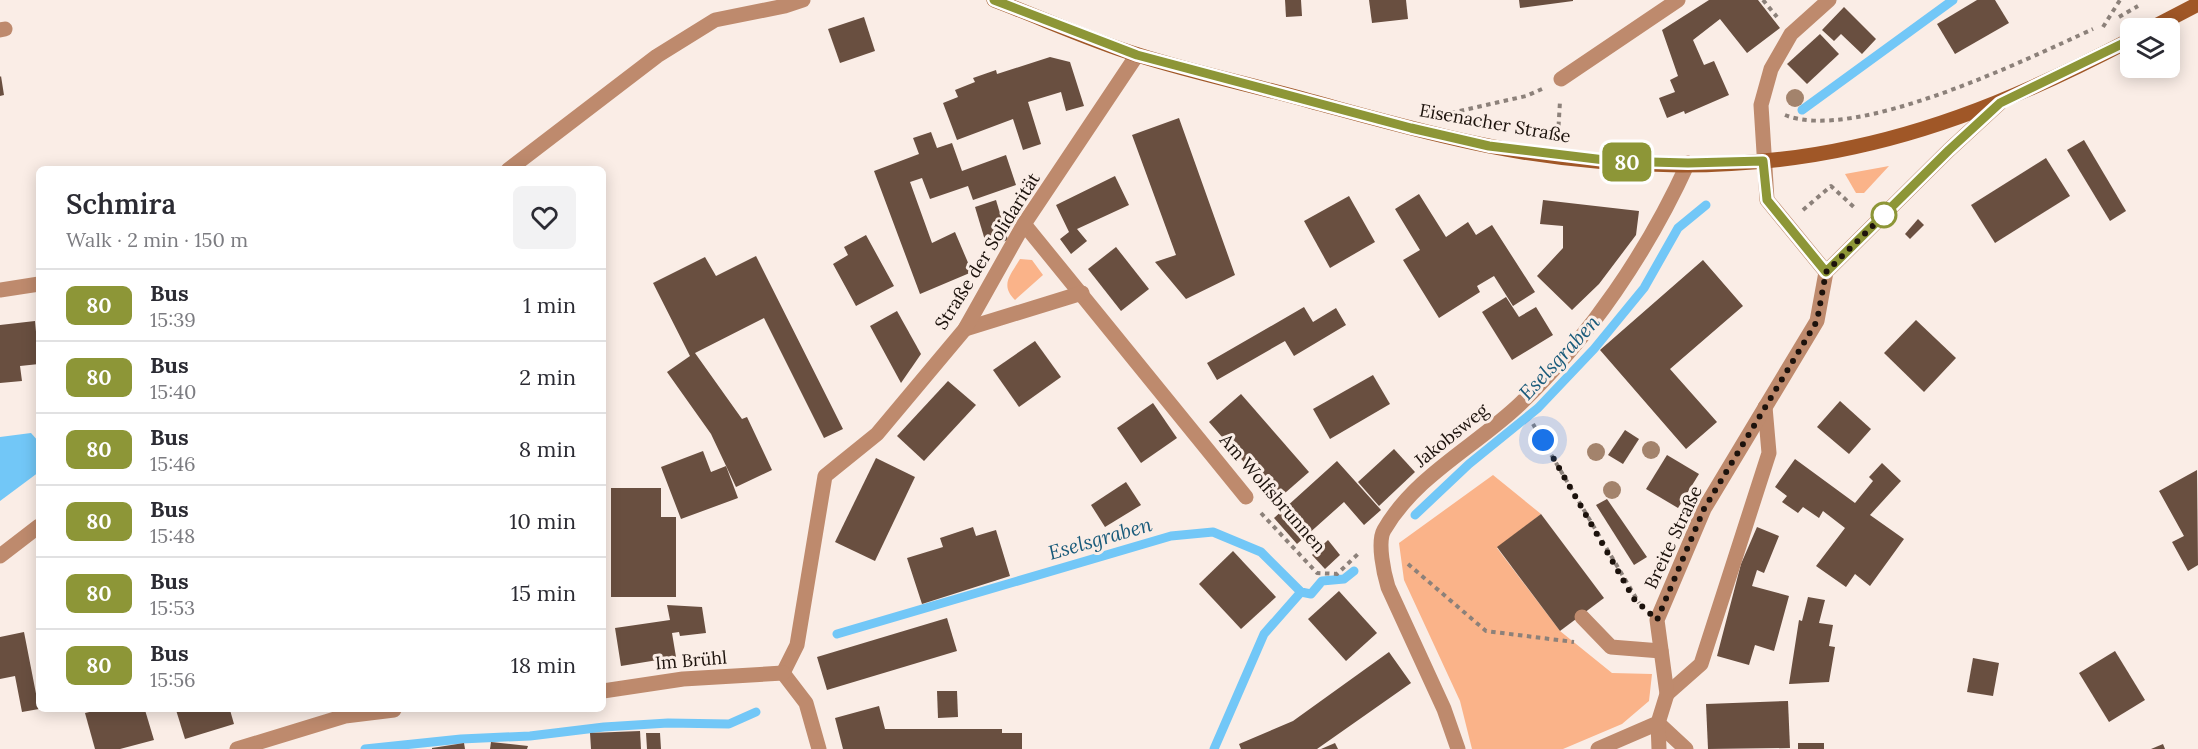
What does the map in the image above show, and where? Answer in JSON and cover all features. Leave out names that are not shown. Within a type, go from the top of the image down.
[{"type":"main road","name":"Eisenacher Straße","points":[[994,0],[1137,55],[1411,128],[1489,146],[1556,156],[1688,163],[1763,161],[1854,147],[1942,123],[2000,103],[2120,45]]},
{"type":"main road","points":[[2171,18],[2198,4]]},
{"type":"street","points":[[513,166],[657,56],[715,20],[785,6],[803,0]]},
{"type":"street","points":[[1562,79],[1678,0]]},
{"type":"street","points":[[1829,0],[1791,34],[1771,69],[1761,105],[1767,200],[1826,272],[2000,103]]},
{"type":"street","name":"Straße der Solidarität","points":[[783,673],[797,645],[825,476],[877,434],[965,329],[1024,224],[1137,55]]},
{"type":"street","name":"Jakobsweg","points":[[1382,532],[1399,508],[1418,488],[1519,405],[1567,355],[1629,269],[1670,202],[1688,163]]},
{"type":"street","name":"Am Wolfsbrunnen","points":[[1024,224],[1246,497]]},
{"type":"street","name":"Breite Straße","points":[[1657,620],[1704,509],[1817,321],[1826,272]]},
{"type":"street","points":[[0,290],[36,284]]},
{"type":"street","points":[[965,329],[1082,293]]},
{"type":"street","points":[[1667,694],[1701,664],[1769,453],[1765,407]]},
{"type":"street","points":[[0,556],[36,528]]},
{"type":"street","points":[[1382,532],[1383,570],[1388,587],[1448,718],[1458,749]]},
{"type":"street","points":[[1582,617],[1611,647],[1661,651]]},
{"type":"street","points":[[1657,620],[1667,694],[1658,723],[1659,749]]},
{"type":"street","points":[[783,673],[806,703],[819,749]]},
{"type":"street","name":"Im Brühl","points":[[606,691],[683,679],[783,673]]},
{"type":"street","points":[[237,749],[345,716],[378,712]]},
{"type":"street","points":[[1598,749],[1658,723]]},
{"type":"street","points":[[1658,723],[1686,749]]},
{"type":"path","points":[[1761,105],[1797,120],[1824,121],[1846,119],[1925,100],[2015,64],[2103,25],[2140,5]]},
{"type":"path","points":[[1411,128],[1462,108],[1526,96],[1562,79],[1556,156]]},
{"type":"path","points":[[1786,223],[1831,186],[1862,215],[1886,213]]},
{"type":"path","points":[[1536,429],[1634,599],[1657,620]]},
{"type":"path","name":"Am Wolfsbrunnen","points":[[1246,497],[1317,573],[1337,574],[1382,532]]},
{"type":"path","points":[[1401,558],[1486,630],[1611,647]]},
{"type":"shaded area","points":[[1889,166],[1864,193],[1856,193],[1845,174]]},
{"type":"shaded area","points":[[1020,259],[1032,260],[1043,275],[1015,300],[1010,295],[1007,285]]},
{"type":"shaded area","points":[[1493,475],[1541,514],[1497,548],[1560,631],[1612,673],[1652,674],[1649,701],[1622,724],[1563,749],[1472,749],[1460,701],[1404,580],[1399,543]]},
{"type":"water","points":[[31,433],[36,439],[36,474],[0,501],[0,437]]},
{"type":"building","points":[[1285,0],[1301,0],[1302,16],[1286,17]]},
{"type":"building","points":[[1369,0],[1406,0],[1408,19],[1372,23]]},
{"type":"building","points":[[1519,0],[1573,0],[1573,1],[1520,8]]},
{"type":"building","points":[[1709,0],[1758,0],[1780,28],[1747,53],[1720,19],[1693,40],[1704,65],[1714,61],[1729,95],[1685,114],[1684,111],[1667,118],[1659,98],[1675,92],[1670,80],[1678,76],[1662,30]]},
{"type":"building","points":[[1977,0],[1995,0],[2009,23],[1955,54],[1937,24]]},
{"type":"building","points":[[1844,7],[1876,39],[1862,54],[1841,34],[1834,41],[1822,30]]},
{"type":"building","points":[[864,17],[875,51],[840,63],[828,29]]},
{"type":"building","points":[[1820,34],[1839,54],[1807,84],[1787,64]]},
{"type":"building","points":[[1050,57],[1070,62],[1084,106],[1066,111],[1061,92],[1028,102],[1041,144],[1023,150],[1013,119],[957,140],[943,103],[958,97],[955,90],[975,82],[973,78],[996,70],[997,74]]},
{"type":"building","points":[[0,77],[4,95],[0,96]]},
{"type":"building","points":[[1179,118],[1235,275],[1186,299],[1155,262],[1176,255],[1132,135]]},
{"type":"building","points":[[931,132],[937,148],[952,143],[962,171],[1006,155],[1016,185],[973,200],[968,186],[930,199],[922,178],[910,182],[932,243],[955,232],[972,272],[920,294],[874,171],[919,154],[913,138]]},
{"type":"building","points":[[2084,140],[2126,211],[2110,221],[2067,150]]},
{"type":"building","points":[[2046,158],[2070,196],[1995,243],[1971,205]]},
{"type":"building","points":[[1115,176],[1129,205],[1077,229],[1087,241],[1071,254],[1060,239],[1069,232],[1056,205]]},
{"type":"building","points":[[1419,194],[1446,237],[1468,222],[1476,235],[1492,225],[1535,292],[1513,306],[1494,276],[1477,286],[1480,292],[1439,318],[1403,260],[1420,250],[1395,209]]},
{"type":"building","points":[[1349,196],[1375,242],[1330,268],[1304,221]]},
{"type":"building","points":[[996,200],[1008,240],[987,247],[975,207]]},
{"type":"building","points":[[1543,200],[1639,211],[1636,235],[1599,284],[1572,310],[1537,276],[1563,248],[1563,226],[1540,224]]},
{"type":"building","points":[[1918,219],[1924,225],[1910,239],[1905,234]]},
{"type":"building","points":[[866,235],[894,286],[856,306],[833,264],[848,255],[844,247]]},
{"type":"building","points":[[1116,247],[1149,289],[1121,311],[1088,269]]},
{"type":"building","points":[[756,256],[843,429],[824,438],[764,318],[695,353],[742,419],[747,417],[772,470],[736,487],[711,434],[667,372],[690,356],[653,283],[705,257],[716,276]]},
{"type":"building","points":[[1703,260],[1743,306],[1670,369],[1717,422],[1686,449],[1600,350]]},
{"type":"building","points":[[1506,297],[1519,317],[1536,307],[1553,335],[1512,360],[1482,312]]},
{"type":"building","points":[[1304,307],[1313,322],[1336,308],[1346,325],[1294,356],[1285,341],[1217,380],[1207,363]]},
{"type":"building","points":[[897,311],[921,354],[901,383],[870,326]]},
{"type":"building","points":[[1916,320],[1956,358],[1924,392],[1884,353]]},
{"type":"building","points":[[35,321],[36,364],[20,366],[22,381],[0,383],[0,325]]},
{"type":"building","points":[[1035,341],[1061,377],[1019,407],[993,370]]},
{"type":"building","points":[[1373,375],[1390,404],[1330,439],[1313,409]]},
{"type":"building","points":[[948,381],[976,405],[924,461],[897,436]]},
{"type":"building","points":[[1241,394],[1309,472],[1277,500],[1209,422]]},
{"type":"building","points":[[1840,401],[1871,429],[1849,454],[1817,427]]},
{"type":"building","points":[[1153,403],[1177,438],[1141,463],[1117,428]]},
{"type":"building","points":[[1625,430],[1639,439],[1623,464],[1608,455]]},
{"type":"building","points":[[1394,449],[1415,472],[1379,506],[1358,482]]},
{"type":"building","points":[[703,451],[711,472],[726,466],[738,498],[681,519],[661,467]]},
{"type":"building","points":[[1667,455],[1699,474],[1678,508],[1646,489]]},
{"type":"building","points":[[876,458],[915,477],[875,561],[835,542]]},
{"type":"building","points":[[1795,459],[1855,503],[1873,481],[1869,477],[1882,463],[1901,481],[1870,515],[1904,539],[1870,586],[1855,574],[1846,587],[1816,566],[1845,528],[1823,511],[1819,518],[1803,507],[1798,513],[1782,502],[1787,496],[1775,487]]},
{"type":"building","points":[[1337,461],[1381,510],[1364,525],[1344,502],[1297,544],[1274,518]]},
{"type":"building","points":[[2197,470],[2198,565],[2188,571],[2172,542],[2184,536],[2159,491]]},
{"type":"building","points":[[1126,482],[1141,505],[1105,527],[1091,505]]},
{"type":"building","points":[[611,488],[661,488],[661,517],[676,517],[676,597],[611,597]]},
{"type":"building","points":[[1607,499],[1647,557],[1634,565],[1596,505]]},
{"type":"building","points":[[1541,514],[1604,598],[1560,631],[1497,547]]},
{"type":"building","points":[[973,527],[976,536],[996,530],[1010,576],[922,604],[907,558],[943,547],[940,538]]},
{"type":"building","points":[[1757,527],[1779,536],[1764,573],[1757,570],[1752,586],[1789,596],[1774,651],[1755,645],[1749,665],[1717,656],[1741,564]]},
{"type":"building","points":[[1328,540],[1340,555],[1325,569],[1312,555]]},
{"type":"building","points":[[1233,551],[1276,597],[1241,629],[1199,584]]},
{"type":"building","points":[[1339,591],[1377,633],[1346,661],[1308,619]]},
{"type":"building","points":[[1808,597],[1825,600],[1819,623],[1833,625],[1829,646],[1835,647],[1829,682],[1789,684],[1799,620],[1802,621]]},
{"type":"building","points":[[667,605],[702,607],[706,633],[680,636],[679,632],[672,633],[676,657],[621,666],[615,628],[670,620]]},
{"type":"building","points":[[947,618],[957,651],[827,690],[817,657]]},
{"type":"building","points":[[24,632],[36,694],[36,710],[22,712],[15,676],[0,679],[0,637]]},
{"type":"building","points":[[2115,651],[2145,700],[2109,722],[2079,673]]},
{"type":"building","points":[[1389,652],[1411,683],[1317,749],[1241,749],[1239,744],[1293,721]]},
{"type":"building","points":[[1973,658],[1999,663],[1993,696],[1967,692]]},
{"type":"building","points":[[937,691],[957,691],[958,717],[938,718]]},
{"type":"building","points":[[1788,701],[1790,748],[1708,749],[1706,704]]},
{"type":"building","points":[[879,706],[885,729],[1002,729],[1002,733],[1022,733],[1022,749],[843,749],[835,718]]},
{"type":"building","points":[[146,712],[154,740],[120,749],[95,749],[85,713]]},
{"type":"building","points":[[177,712],[231,712],[234,724],[185,739]]},
{"type":"building","points":[[640,731],[641,749],[591,749],[590,733]]},
{"type":"building","points":[[646,733],[660,733],[661,749],[647,749]]},
{"type":"building","points":[[491,742],[528,746],[527,749],[490,749]]},
{"type":"building","points":[[464,743],[465,749],[432,749],[432,748]]},
{"type":"building","points":[[1335,743],[1338,749],[1321,749]]},
{"type":"building","points":[[1798,743],[1824,743],[1824,749],[1798,749]]},
{"type":"building","points":[[2163,744],[2165,749],[2151,749]]},
{"type":"waterway","name":"Eselsgraben","points":[[1802,110],[1953,0]]},
{"type":"waterway","name":"Eselsgraben","points":[[1415,515],[1469,464],[1538,408],[1594,349],[1644,288],[1678,228],[1706,205]]},
{"type":"waterway","name":"Eselsgraben","points":[[837,634],[1171,536],[1213,532],[1261,552],[1301,592],[1311,594],[1322,581],[1344,579],[1354,571]]},
{"type":"waterway","points":[[1214,749],[1264,634],[1301,592]]},
{"type":"waterway","name":"Eselsgraben","points":[[365,749],[461,739],[530,736],[604,727],[668,723],[729,724],[756,712]]},
{"type":"bus line","name":"80","points":[[994,0],[1137,55],[1411,128],[1489,146],[1556,156],[1613,161],[1688,163],[1763,161],[1767,200],[1826,272],[1949,150],[2000,103],[2120,45]]},
{"type":"route","points":[[1543,440],[1634,599],[1657,620],[1704,509],[1817,321],[1826,272],[1886,213],[1884,215]]}]
